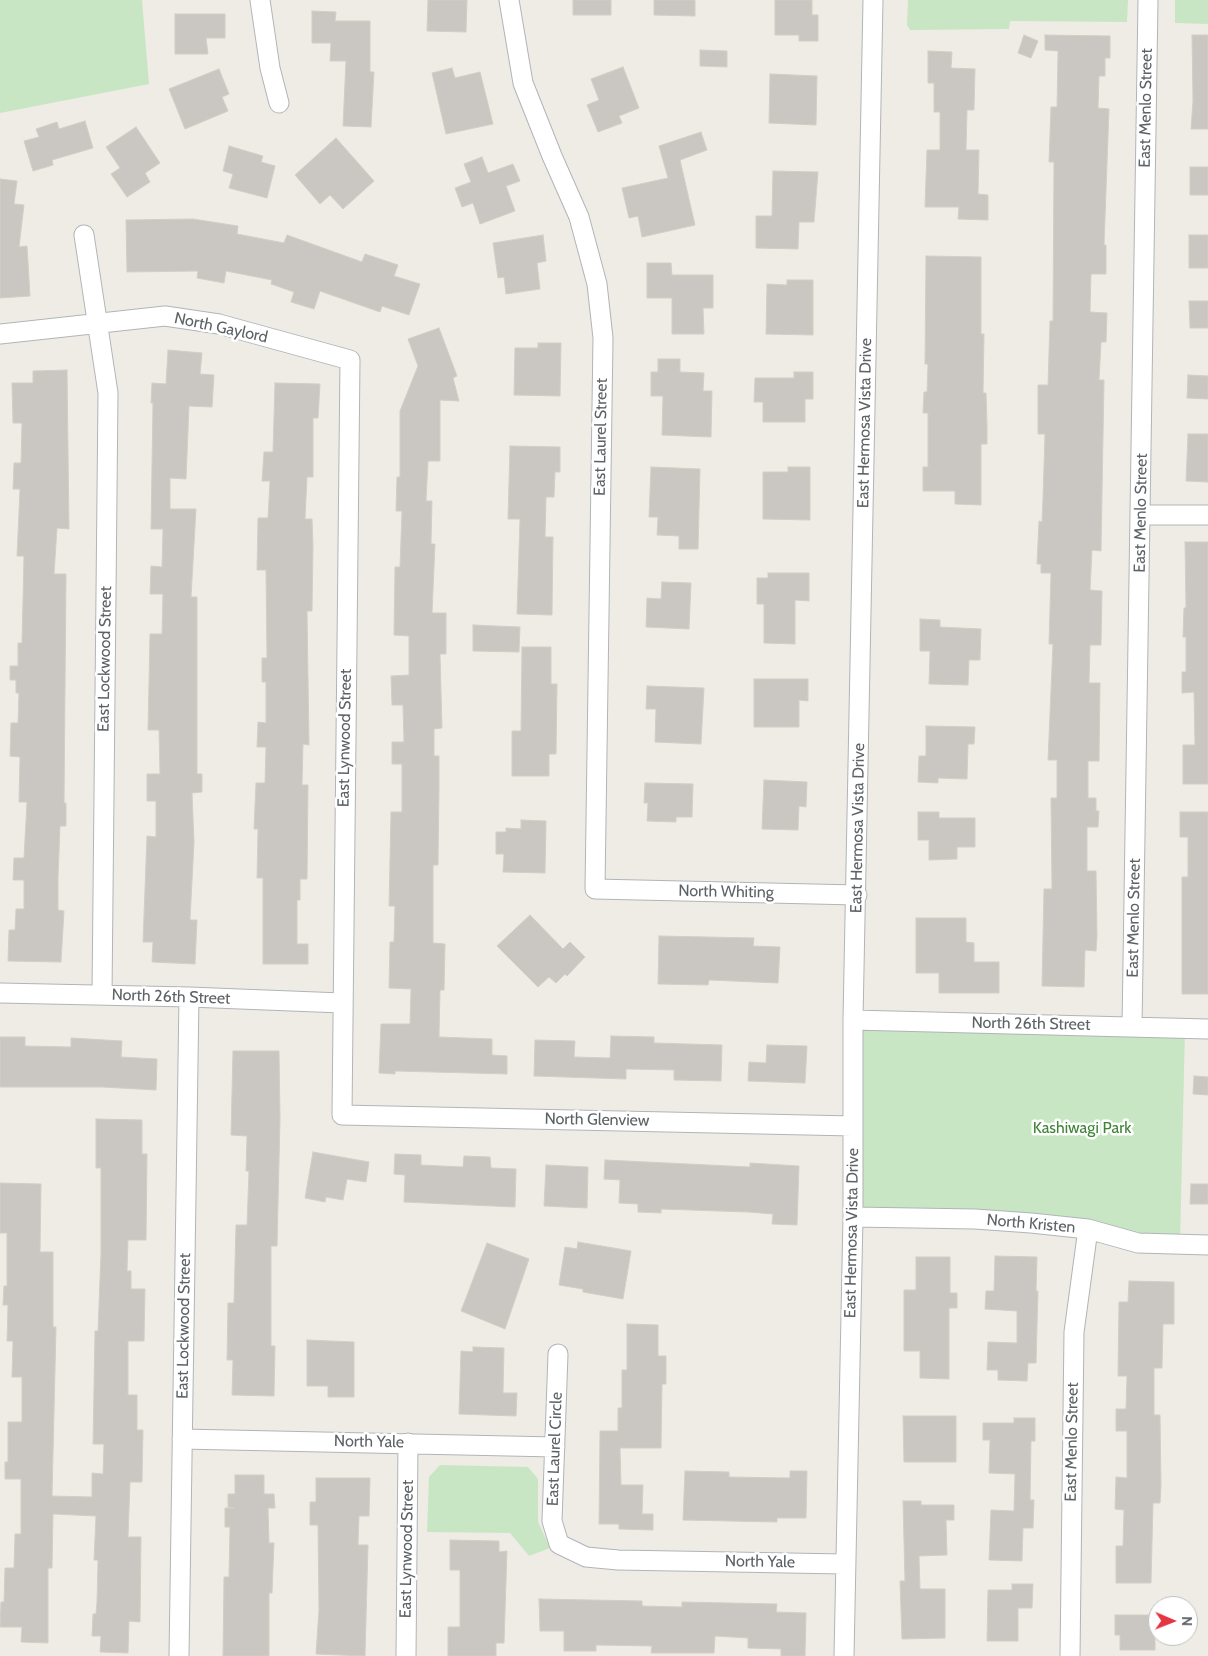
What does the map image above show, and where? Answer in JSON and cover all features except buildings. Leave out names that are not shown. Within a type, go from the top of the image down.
[{"type":"street","points":[[260,0],[270,68],[279,103]]},
{"type":"street","name":"East Laurel Street","points":[[509,0],[523,83],[552,156],[579,216],[597,284],[603,338],[595,889]]},
{"type":"street","name":"East Hermosa Vista Drive","points":[[844,1656],[853,1217],[853,1020],[857,895],[873,0]]},
{"type":"street","name":"East Menlo Street","points":[[1132,1026],[1148,0]]},
{"type":"street","name":"East Lockwood Street","points":[[84,235],[108,393],[102,995]]},
{"type":"street","name":"North Gaylord","points":[[0,334],[165,316],[219,324],[350,360]]},
{"type":"street","name":"East Lynwood Street","points":[[342,1115],[350,360]]},
{"type":"street","points":[[1141,515],[1208,515]]},
{"type":"street","name":"North Whiting","points":[[595,889],[857,895]]},
{"type":"street","name":"North 26th Street","points":[[0,993],[189,996],[342,1003]]},
{"type":"street","name":"East Lockwood Street","points":[[179,1656],[189,996]]},
{"type":"street","name":"North 26th Street","points":[[853,1020],[1208,1029]]},
{"type":"street","name":"North Glenview","points":[[342,1115],[853,1126]]},
{"type":"street","name":"North Kristen","points":[[853,1217],[975,1219],[1088,1230],[1138,1242],[1208,1244]]},
{"type":"street","name":"East Menlo Street","points":[[1070,1656],[1074,1332],[1088,1230]]},
{"type":"street","name":"East Laurel Circle","points":[[558,1354],[552,1521],[559,1544]]},
{"type":"street","name":"North Yale","points":[[182,1439],[555,1447]]},
{"type":"street","name":"East Lynwood Street","points":[[406,1656],[408,1443]]},
{"type":"street","name":"North Yale","points":[[559,1544],[586,1557],[618,1560],[845,1564]]},
{"type":"green space","points":[[0,0],[142,0],[149,84],[0,113]]},
{"type":"green space","points":[[908,0],[1128,0],[1127,22],[1010,21],[1009,29],[910,30],[907,25]]},
{"type":"green space","points":[[1175,0],[1208,0],[1208,24],[1175,23]]},
{"type":"green space","name":"Kashiwagi Park","points":[[853,1020],[1185,1028],[1180,1244],[1088,1229],[853,1217]]},
{"type":"green space","points":[[440,1465],[528,1467],[538,1479],[538,1522],[550,1548],[529,1556],[510,1533],[427,1532],[429,1477]]}]
